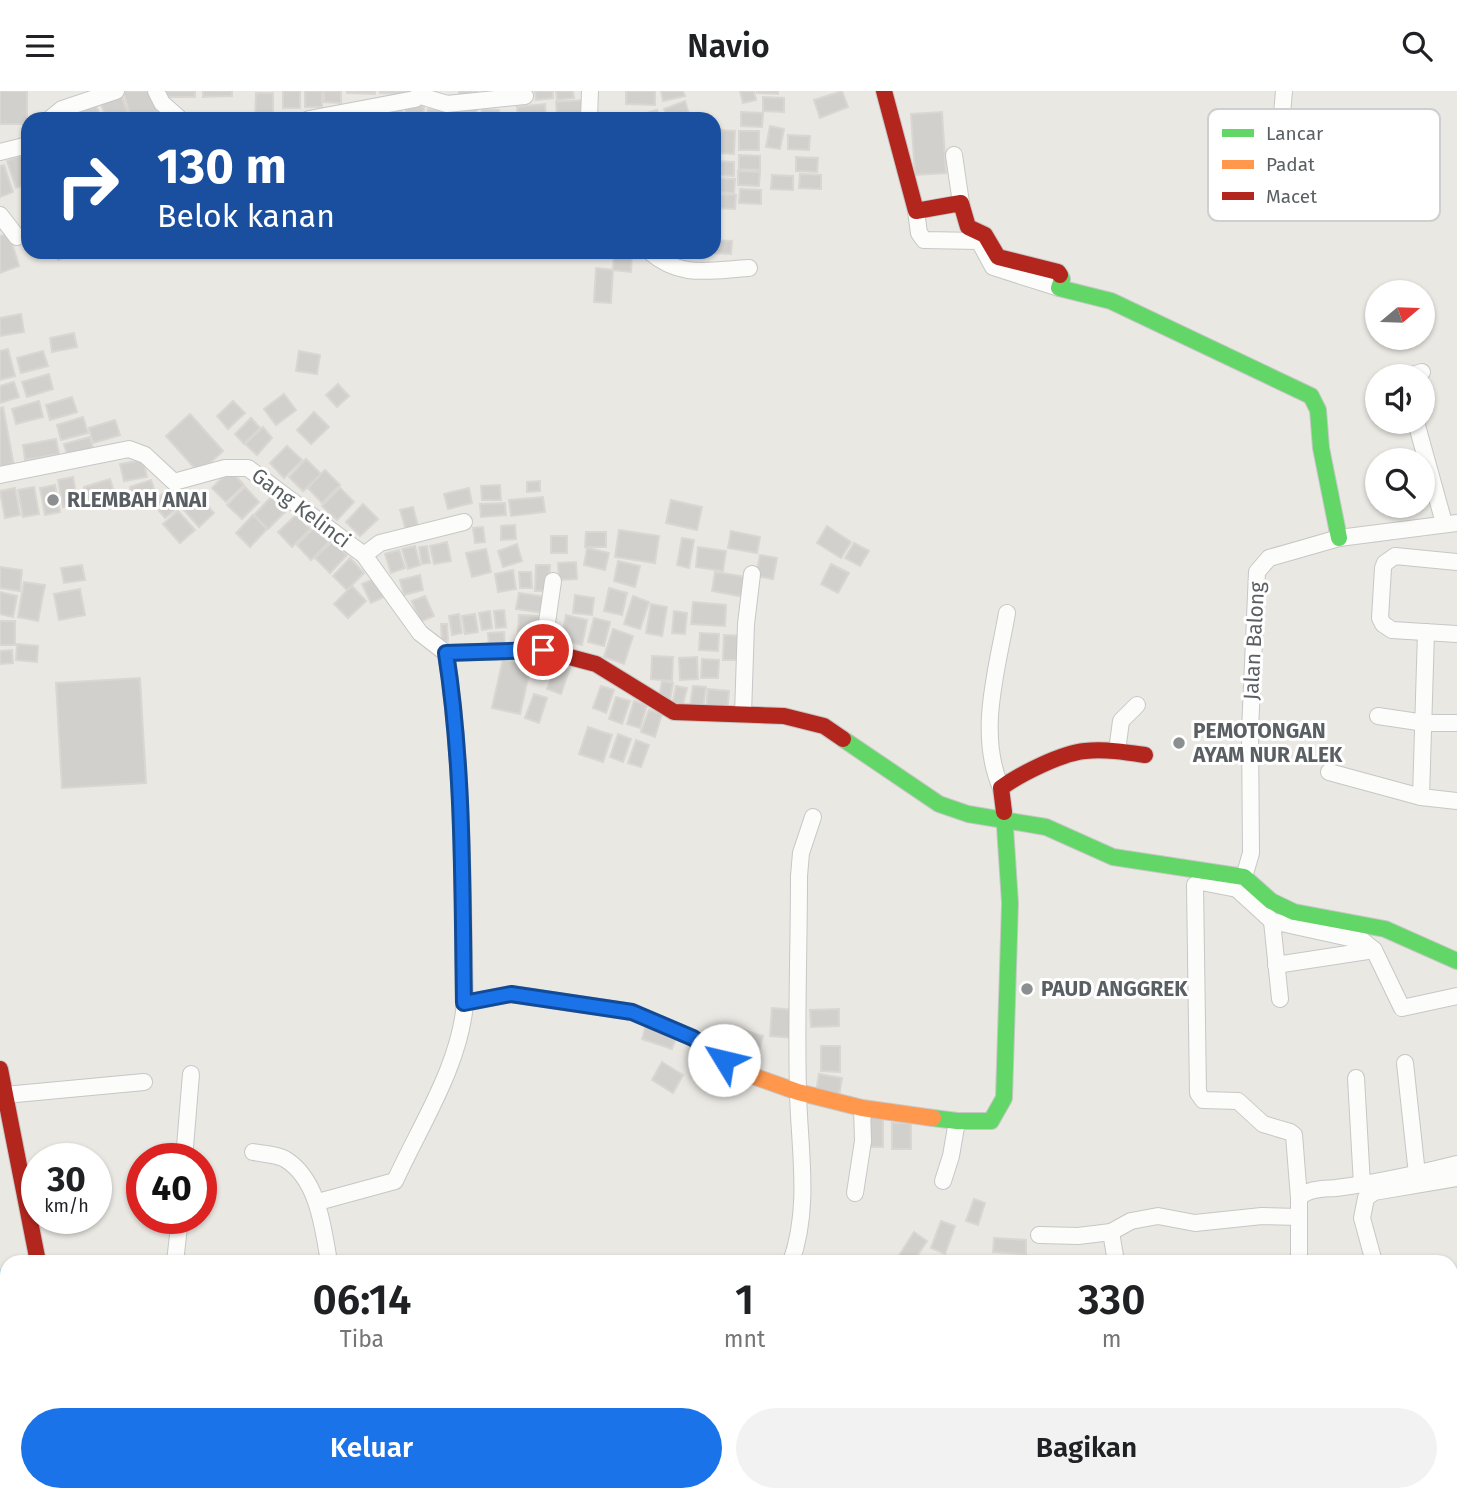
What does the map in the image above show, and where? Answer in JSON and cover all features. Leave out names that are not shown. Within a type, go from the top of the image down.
[{"type":"street","points":[[58,112],[116,91]]},
{"type":"street","points":[[156,91],[162,103],[172,112]]},
{"type":"street","points":[[589,112],[590,91]]},
{"type":"street","points":[[884,91],[916,211],[919,233],[924,240],[979,241],[993,267],[1111,301],[1311,396],[1318,410],[1321,448],[1339,538]]},
{"type":"street","points":[[1282,109],[1284,91]]},
{"type":"street","points":[[346,112],[415,99],[421,93],[447,104],[525,96]]},
{"type":"street","points":[[0,152],[21,147]]},
{"type":"street","points":[[954,155],[961,203],[968,227],[985,235],[998,257],[1058,272],[1062,279],[1059,288]]},
{"type":"street","points":[[916,211],[961,203]]},
{"type":"street","points":[[0,215],[17,237]]},
{"type":"street","points":[[658,259],[686,271],[749,268]]},
{"type":"street","points":[[1420,434],[1450,523]]},
{"type":"street","name":"Gang Kelinci","points":[[0,475],[129,449],[145,455],[174,482],[225,468],[248,468],[364,555],[420,633],[446,653]]},
{"type":"street","name":"Gang Kelinci","points":[[364,555],[380,543],[464,522]]},
{"type":"street","name":"Jalan Balong","points":[[1244,877],[1251,853],[1250,731],[1257,572],[1269,558],[1339,538],[1450,523]]},
{"type":"street","points":[[1457,562],[1395,556],[1385,563],[1382,568],[1380,618],[1383,624],[1392,630],[1457,634]]},
{"type":"street","points":[[743,714],[746,624],[752,574]]},
{"type":"street","points":[[543,650],[553,581]]},
{"type":"street","points":[[464,1003],[511,994],[632,1012],[693,1038],[739,1071],[798,1091],[862,1108],[957,1121],[991,1121],[1004,1098],[1009,905],[1007,822],[1001,788],[990,755],[991,704],[1007,613]]},
{"type":"street","points":[[1421,797],[1426,632]]},
{"type":"street","points":[[318,1202],[395,1181],[450,1066],[463,1024],[458,760],[455,710],[446,653],[543,650],[596,664],[674,712],[784,716],[824,726],[939,804],[968,814],[1046,827],[1113,857],[1244,877],[1271,901],[1294,912],[1385,929],[1457,961]]},
{"type":"street","points":[[1117,751],[1121,721],[1137,705]]},
{"type":"street","points":[[1378,716],[1424,723],[1457,723]]},
{"type":"street","points":[[1001,788],[1022,773],[1083,751],[1117,751],[1145,755]]},
{"type":"street","points":[[1329,772],[1421,797],[1457,801]]},
{"type":"street","points":[[793,1255],[803,1195],[798,1091],[799,876],[801,853],[813,817]]},
{"type":"street","points":[[1299,1255],[1299,1198],[1293,1135],[1264,1124],[1238,1101],[1203,1100],[1198,1093],[1195,885],[1201,882],[1237,888],[1272,921],[1363,941],[1374,950],[1402,1008],[1457,996]]},
{"type":"street","points":[[1272,921],[1280,999]]},
{"type":"street","points":[[1276,965],[1374,950]]},
{"type":"street","points":[[1405,1063],[1417,1174]]},
{"type":"street","points":[[0,1069],[37,1255]]},
{"type":"street","points":[[185,1143],[191,1074]]},
{"type":"street","points":[[1356,1078],[1362,1185]]},
{"type":"street","points":[[5,1095],[144,1082]]},
{"type":"street","points":[[855,1193],[863,1141],[862,1108]]},
{"type":"street","points":[[943,1181],[951,1156],[957,1121]]},
{"type":"street","points":[[253,1152],[282,1158],[295,1167],[318,1202],[328,1255]]},
{"type":"street","points":[[1299,1198],[1312,1191],[1417,1174],[1457,1171]]},
{"type":"street","points":[[1372,1255],[1363,1218],[1366,1198],[1374,1192],[1457,1171]]},
{"type":"street","points":[[1039,1235],[1078,1236],[1111,1232],[1131,1221],[1158,1216],[1195,1223],[1262,1216],[1299,1217]]},
{"type":"street","points":[[1111,1232],[1115,1255]]},
{"type":"street","points":[[176,1255],[178,1234]]},
{"type":"building","points":[[0,91],[27,91],[27,112],[21,112],[21,124],[0,124]]},
{"type":"building","points":[[123,91],[151,91],[157,112],[129,112]]},
{"type":"building","points":[[166,91],[195,91],[195,97],[167,97]]},
{"type":"building","points":[[203,91],[232,91],[232,96],[203,97]]},
{"type":"building","points":[[283,91],[300,91],[300,108],[283,108]]},
{"type":"building","points":[[305,91],[322,91],[322,107],[305,107]]},
{"type":"building","points":[[324,91],[341,91],[341,103],[324,102]]},
{"type":"building","points":[[375,91],[375,94],[347,93]]},
{"type":"building","points":[[408,91],[408,94],[380,93]]},
{"type":"building","points":[[459,91],[477,91],[477,97],[459,96]]},
{"type":"building","points":[[535,91],[553,91],[553,98],[536,100]]},
{"type":"building","points":[[556,91],[573,91],[574,98],[557,100]]},
{"type":"building","points":[[626,91],[655,91],[655,105],[626,104]]},
{"type":"building","points":[[661,91],[683,91],[685,96],[663,101]]},
{"type":"building","points":[[740,91],[754,91],[756,100],[743,103]]},
{"type":"building","points":[[778,91],[778,94],[757,93]]},
{"type":"building","points":[[842,91],[848,107],[820,118],[814,100]]},
{"type":"building","points":[[256,93],[273,93],[273,112],[255,112]]},
{"type":"building","points":[[121,94],[127,112],[104,112],[100,102]]},
{"type":"building","points":[[763,97],[784,98],[784,112],[763,111]]},
{"type":"building","points":[[584,100],[585,112],[557,112],[556,102]]},
{"type":"building","points":[[685,101],[688,112],[665,112],[664,109]]},
{"type":"building","points":[[545,104],[546,112],[517,112],[517,107]]},
{"type":"building","points":[[96,105],[98,112],[76,112]]},
{"type":"building","points":[[406,105],[424,106],[424,112],[406,112]]},
{"type":"building","points":[[459,106],[477,107],[477,112],[459,112]]},
{"type":"building","points":[[371,109],[402,110],[402,112],[371,112]]},
{"type":"building","points":[[428,109],[446,110],[446,112],[428,112]]},
{"type":"building","points":[[482,109],[499,110],[499,112],[482,112]]},
{"type":"building","points":[[741,112],[763,113],[762,127],[741,126]]},
{"type":"building","points":[[942,112],[946,173],[915,175],[911,114]]},
{"type":"building","points":[[770,126],[784,129],[780,149],[766,147]]},
{"type":"building","points":[[721,130],[735,131],[734,154],[721,153]]},
{"type":"building","points":[[739,131],[759,131],[759,150],[739,150]]},
{"type":"building","points":[[788,135],[810,136],[809,150],[788,149]]},
{"type":"building","points":[[21,155],[21,186],[16,188],[7,161]]},
{"type":"building","points":[[739,155],[760,156],[760,170],[739,169]]},
{"type":"building","points":[[796,157],[818,158],[817,172],[796,171]]},
{"type":"building","points":[[721,161],[734,162],[734,176],[721,175]]},
{"type":"building","points":[[4,165],[13,192],[0,197],[0,166]]},
{"type":"building","points":[[738,171],[760,172],[759,186],[738,185]]},
{"type":"building","points":[[800,174],[821,175],[821,189],[799,188]]},
{"type":"building","points":[[772,175],[793,176],[793,190],[771,189]]},
{"type":"building","points":[[721,178],[735,179],[734,193],[721,192]]},
{"type":"building","points":[[740,189],[761,190],[761,204],[739,203]]},
{"type":"building","points":[[721,194],[736,195],[735,209],[721,208]]},
{"type":"building","points":[[9,233],[19,266],[0,273],[0,236]]},
{"type":"building","points":[[721,240],[732,241],[731,254],[721,254]]},
{"type":"building","points":[[614,259],[632,259],[631,272],[613,270]]},
{"type":"building","points":[[596,268],[613,270],[611,303],[594,302]]},
{"type":"building","points":[[21,314],[24,332],[0,336],[0,318]]},
{"type":"building","points":[[74,333],[77,347],[52,352],[50,338]]},
{"type":"building","points":[[8,349],[15,376],[0,380],[0,351]]},
{"type":"building","points":[[43,351],[48,366],[21,373],[17,358]]},
{"type":"building","points":[[299,351],[320,355],[317,374],[296,371]]},
{"type":"building","points":[[49,374],[53,389],[27,397],[22,382]]},
{"type":"building","points":[[14,382],[19,397],[0,403],[0,386]]},
{"type":"building","points":[[338,384],[349,396],[337,407],[326,395]]},
{"type":"building","points":[[284,394],[296,410],[276,425],[264,409]]},
{"type":"building","points":[[72,397],[77,412],[50,420],[46,405]]},
{"type":"building","points":[[39,401],[43,417],[16,424],[12,409]]},
{"type":"building","points":[[233,401],[245,413],[228,429],[217,416]]},
{"type":"building","points":[[3,407],[14,466],[0,468],[0,408]]},
{"type":"building","points":[[314,412],[329,427],[311,444],[297,430]]},
{"type":"building","points":[[190,414],[223,451],[199,473],[166,436]]},
{"type":"building","points":[[83,417],[88,433],[61,440],[57,425]]},
{"type":"building","points":[[251,418],[260,428],[244,444],[235,434]]},
{"type":"building","points":[[115,420],[120,435],[93,443],[89,428]]},
{"type":"building","points":[[263,427],[272,438],[257,455],[245,444]]},
{"type":"building","points":[[90,437],[94,452],[68,459],[64,444]]},
{"type":"building","points":[[56,439],[59,454],[25,460],[23,445]]},
{"type":"building","points":[[287,446],[302,460],[284,478],[270,463]]},
{"type":"building","points":[[306,459],[321,474],[303,491],[289,477]]},
{"type":"building","points":[[143,460],[147,477],[124,481],[120,464]]},
{"type":"building","points":[[230,470],[244,485],[226,502],[212,488]]},
{"type":"building","points":[[325,470],[340,485],[322,503],[308,488]]},
{"type":"building","points":[[73,477],[78,504],[63,507],[58,480]]},
{"type":"building","points":[[110,479],[115,495],[88,502],[84,487]]},
{"type":"building","points":[[151,480],[155,492],[133,499],[130,487]]},
{"type":"building","points":[[540,481],[540,491],[527,492],[527,482]]},
{"type":"building","points":[[55,485],[60,512],[45,515],[40,488]]},
{"type":"building","points":[[500,485],[501,500],[482,500],[481,486]]},
{"type":"building","points":[[34,487],[39,514],[23,517],[18,490]]},
{"type":"building","points":[[172,487],[184,503],[165,518],[152,502]]},
{"type":"building","points":[[245,487],[259,502],[242,519],[227,505]]},
{"type":"building","points":[[15,488],[20,515],[5,518],[0,491]]},
{"type":"building","points":[[340,488],[354,502],[337,520],[322,506]]},
{"type":"building","points":[[469,488],[472,503],[448,509],[444,494]]},
{"type":"building","points":[[197,494],[214,513],[199,527],[182,508]]},
{"type":"building","points":[[271,497],[286,511],[268,529],[254,515]]},
{"type":"building","points":[[543,497],[545,512],[511,516],[509,500]]},
{"type":"building","points":[[671,500],[702,507],[697,530],[666,523]]},
{"type":"building","points":[[505,503],[506,515],[481,517],[480,504]]},
{"type":"building","points":[[363,504],[378,519],[360,536],[346,522]]},
{"type":"building","points":[[413,507],[418,526],[406,530],[400,510]]},
{"type":"building","points":[[178,511],[195,530],[180,543],[163,524]]},
{"type":"building","points":[[253,515],[267,529],[250,547],[236,533]]},
{"type":"building","points":[[296,515],[310,529],[292,547],[278,532]]},
{"type":"building","points":[[515,525],[516,539],[501,540],[501,526]]},
{"type":"building","points":[[827,526],[851,542],[841,558],[817,543]]},
{"type":"building","points":[[483,527],[485,542],[475,543],[473,528]]},
{"type":"building","points":[[314,528],[329,542],[311,560],[297,545]]},
{"type":"building","points":[[619,530],[659,536],[655,563],[615,557]]},
{"type":"building","points":[[731,531],[760,537],[757,553],[728,548]]},
{"type":"building","points":[[586,532],[606,532],[606,547],[585,547]]},
{"type":"building","points":[[551,536],[567,536],[567,553],[551,553]]},
{"type":"building","points":[[682,538],[694,540],[689,568],[677,565]]},
{"type":"building","points":[[333,541],[347,555],[330,573],[315,558]]},
{"type":"building","points":[[447,542],[451,561],[434,564],[430,546]]},
{"type":"building","points":[[854,543],[869,551],[860,566],[845,558]]},
{"type":"building","points":[[517,544],[522,561],[503,567],[498,551]]},
{"type":"building","points":[[415,546],[420,565],[408,569],[402,549]]},
{"type":"building","points":[[427,546],[430,563],[422,564],[419,547]]},
{"type":"building","points":[[698,547],[726,551],[723,571],[696,567]]},
{"type":"building","points":[[587,548],[609,553],[605,570],[584,565]]},
{"type":"building","points":[[486,549],[491,572],[472,577],[466,553]]},
{"type":"building","points":[[399,550],[405,568],[391,573],[385,554]]},
{"type":"building","points":[[760,555],[777,558],[773,579],[756,576]]},
{"type":"building","points":[[350,558],[364,573],[347,590],[333,576]]},
{"type":"building","points":[[618,561],[640,566],[635,587],[614,581]]},
{"type":"building","points":[[576,562],[577,579],[559,580],[558,563]]},
{"type":"building","points":[[831,564],[849,573],[838,593],[821,584]]},
{"type":"building","points":[[82,565],[85,580],[64,583],[61,568]]},
{"type":"building","points":[[536,565],[550,565],[549,591],[535,591]]},
{"type":"building","points":[[0,567],[22,570],[20,591],[0,588]]},
{"type":"building","points":[[513,570],[516,589],[498,592],[495,574]]},
{"type":"building","points":[[519,572],[531,572],[532,588],[520,588]]},
{"type":"building","points":[[715,572],[747,577],[744,597],[712,591]]},
{"type":"building","points":[[420,575],[423,590],[404,595],[400,580]]},
{"type":"building","points":[[378,577],[386,596],[371,603],[362,584]]},
{"type":"building","points":[[24,582],[45,585],[38,621],[18,617]]},
{"type":"building","points":[[352,586],[366,601],[348,618],[334,604]]},
{"type":"building","points":[[609,588],[627,593],[622,615],[604,611]]},
{"type":"building","points":[[80,589],[85,615],[59,620],[54,594]]},
{"type":"building","points":[[0,592],[17,596],[13,617],[0,614]]},
{"type":"building","points":[[519,593],[547,597],[544,613],[516,609]]},
{"type":"building","points":[[575,595],[594,598],[592,615],[573,613]]},
{"type":"building","points":[[425,596],[434,616],[420,622],[412,601]]},
{"type":"building","points":[[633,596],[649,602],[640,629],[624,624]]},
{"type":"building","points":[[693,602],[726,605],[725,626],[691,624]]},
{"type":"building","points":[[651,604],[667,607],[662,636],[646,633]]},
{"type":"building","points":[[504,610],[506,627],[496,628],[494,611]]},
{"type":"building","points":[[490,611],[492,628],[482,630],[479,613]]},
{"type":"building","points":[[674,611],[687,613],[685,634],[672,633]]},
{"type":"building","points":[[459,614],[462,633],[452,635],[449,616]]},
{"type":"building","points":[[475,614],[478,632],[465,634],[462,616]]},
{"type":"building","points":[[519,615],[543,616],[542,633],[518,631]]},
{"type":"building","points":[[566,615],[587,620],[582,645],[561,640]]},
{"type":"building","points":[[594,618],[610,622],[604,646],[588,642]]},
{"type":"building","points":[[0,621],[15,621],[15,645],[0,645]]},
{"type":"building","points":[[441,624],[447,624],[448,641],[442,641]]},
{"type":"building","points":[[613,629],[633,636],[624,664],[604,657]]},
{"type":"building","points":[[504,632],[505,646],[489,647],[488,633]]},
{"type":"building","points":[[518,632],[538,635],[537,649],[517,646]]},
{"type":"building","points":[[700,633],[719,634],[718,651],[699,650]]},
{"type":"building","points":[[724,635],[742,636],[741,660],[723,660]]},
{"type":"building","points":[[17,644],[38,646],[37,662],[16,660]]},
{"type":"building","points":[[12,650],[13,663],[0,664],[0,651]]},
{"type":"building","points":[[652,656],[673,657],[672,681],[651,679]]},
{"type":"building","points":[[697,657],[698,679],[680,680],[679,658]]},
{"type":"building","points":[[503,659],[531,665],[520,714],[492,708]]},
{"type":"building","points":[[702,659],[719,660],[718,678],[701,678]]},
{"type":"building","points":[[557,662],[570,667],[561,694],[547,689]]},
{"type":"building","points":[[140,678],[146,783],[62,788],[56,683]]},
{"type":"building","points":[[662,681],[673,683],[670,700],[659,697]]},
{"type":"building","points":[[601,686],[614,690],[606,713],[593,708]]},
{"type":"building","points":[[676,686],[687,688],[682,709],[672,706]]},
{"type":"building","points":[[693,686],[706,687],[703,709],[690,707]]},
{"type":"building","points":[[708,689],[729,691],[727,713],[706,711]]},
{"type":"building","points":[[534,694],[547,698],[539,723],[525,718]]},
{"type":"building","points":[[616,697],[630,701],[622,724],[609,719]]},
{"type":"building","points":[[634,701],[647,705],[640,728],[627,724]]},
{"type":"building","points":[[649,710],[662,714],[655,737],[641,732]]},
{"type":"building","points":[[588,727],[612,735],[603,762],[579,754]]},
{"type":"building","points":[[618,734],[631,739],[623,762],[610,757]]},
{"type":"building","points":[[636,740],[649,745],[641,767],[628,763]]},
{"type":"building","points":[[772,1008],[795,1010],[793,1038],[770,1036]]},
{"type":"building","points":[[839,1009],[839,1026],[811,1027],[810,1010]]},
{"type":"building","points":[[646,1025],[677,1035],[672,1049],[642,1039]]},
{"type":"building","points":[[744,1030],[763,1036],[757,1058],[738,1052]]},
{"type":"building","points":[[821,1046],[840,1046],[840,1072],[821,1071]]},
{"type":"building","points":[[662,1062],[683,1075],[673,1093],[652,1080]]},
{"type":"building","points":[[819,1074],[842,1078],[839,1096],[816,1092]]},
{"type":"building","points":[[870,1117],[883,1118],[883,1147],[870,1147]]},
{"type":"building","points":[[892,1123],[911,1123],[911,1149],[892,1149]]},
{"type":"building","points":[[974,1199],[985,1203],[978,1225],[966,1221]]},
{"type":"building","points":[[941,1221],[955,1226],[945,1254],[931,1248]]},
{"type":"building","points":[[914,1232],[927,1241],[918,1255],[899,1255]]},
{"type":"building","points":[[994,1238],[1026,1240],[1026,1254],[993,1252]]},
{"type":"traffic: fast","points":[[1060,275],[1062,279],[1059,288],[1111,301],[1311,396],[1318,410],[1321,448],[1339,538]]},
{"type":"traffic: fast","points":[[843,739],[939,804],[968,814],[1046,827],[1113,857],[1244,877],[1271,901],[1294,912],[1385,929],[1457,961]]},
{"type":"traffic: fast","points":[[933,1118],[991,1121],[1004,1098],[1010,903],[1004,812]]},
{"type":"traffic: slow","points":[[465,1003],[511,994],[632,1012],[693,1038],[739,1071],[798,1092],[862,1108],[933,1118]]},
{"type":"traffic: jam","points":[[884,91],[916,211],[961,203],[968,227],[985,235],[998,257],[1058,272],[1060,275]]},
{"type":"traffic: jam","points":[[446,653],[543,650],[596,664],[674,712],[784,716],[824,726],[843,739]]},
{"type":"traffic: jam","points":[[1004,812],[1001,788],[1053,760],[1092,750],[1145,755]]},
{"type":"traffic: jam","points":[[0,1069],[37,1255]]},
{"type":"place","name":"RLEMBAH ANAI","points":[[53,500]]},
{"type":"place","name":"PEMOTONGAN AYAM NUR ALEK","points":[[1179,743]]},
{"type":"place","name":"PAUD ANGGREK","points":[[1027,989]]},
{"type":"route","points":[[543,650],[446,653],[455,710],[458,760],[464,1003],[511,994],[632,1012],[693,1038],[724,1060]]}]
